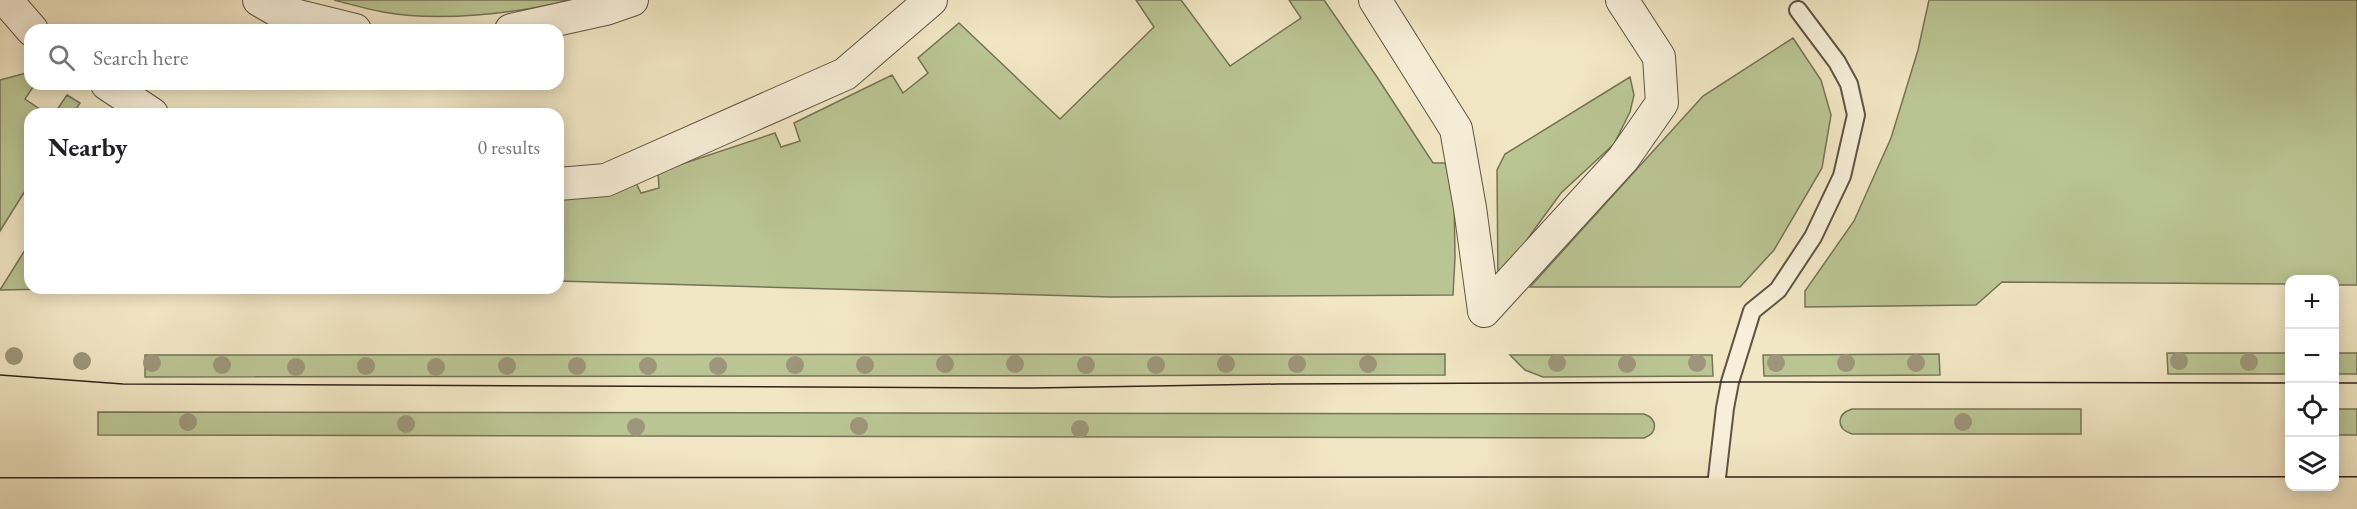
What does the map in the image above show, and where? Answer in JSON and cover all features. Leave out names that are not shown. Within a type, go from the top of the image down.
[{"type":"highway","points":[[0,495],[2357,495]]},
{"type":"street","points":[[6,0],[27,24]]},
{"type":"street","points":[[259,0],[278,11],[331,24]]},
{"type":"street","points":[[538,24],[606,9],[632,0]]},
{"type":"street","points":[[564,184],[606,180],[845,74],[931,0]]},
{"type":"street","points":[[1375,0],[1456,129],[1470,208],[1484,311],[1623,159],[1662,103],[1659,57],[1622,0]]},
{"type":"street","points":[[116,90],[143,108]]},
{"type":"lane","points":[[1715,495],[1730,382],[1752,311],[1778,290],[1813,237],[1842,176],[1856,115],[1850,84],[1837,62],[1798,10]]},
{"type":"green space","points":[[334,0],[570,0],[502,13],[428,16],[383,12]]},
{"type":"green space","points":[[1136,0],[1181,0],[1230,66],[1301,18],[1289,0],[1324,0],[1433,163],[1445,163],[1454,195],[1453,295],[1110,297],[564,281],[564,199],[593,195],[635,181],[641,193],[659,188],[658,172],[775,133],[781,147],[800,141],[794,123],[892,75],[903,93],[928,73],[918,58],[959,23],[1060,119],[1154,27]]},
{"type":"green space","points":[[1929,0],[2357,0],[2357,285],[2339,285],[2339,275],[2285,275],[2285,284],[2002,282],[1976,305],[1805,307],[1805,291],[1854,221],[1891,138],[1918,50]]},
{"type":"green space","points":[[1793,38],[1821,80],[1831,115],[1822,168],[1774,250],[1740,287],[1530,287],[1703,96]]},
{"type":"green space","points":[[24,74],[24,90],[31,90],[25,99],[38,108],[24,108],[24,193],[0,231],[0,80]]},
{"type":"green space","points":[[1630,77],[1634,95],[1630,112],[1614,144],[1561,193],[1498,284],[1497,170],[1505,154]]},
{"type":"green space","points":[[67,95],[80,103],[77,108],[58,108]]},
{"type":"green space","points":[[24,252],[24,289],[0,290]]},
{"type":"green space","points":[[2167,353],[2285,353],[2285,374],[2168,374]]},
{"type":"green space","points":[[2339,353],[2357,353],[2357,374],[2339,374]]},
{"type":"green space","points":[[1445,354],[1445,375],[145,377],[145,355]]},
{"type":"green space","points":[[1939,354],[1940,375],[1764,376],[1763,355]]},
{"type":"green space","points":[[1510,355],[1712,355],[1713,376],[1543,377],[1525,370]]},
{"type":"green space","points":[[1852,409],[2081,409],[2081,434],[1852,434],[1843,429],[1840,422],[1843,414]]},
{"type":"green space","points":[[2339,409],[2357,409],[2357,435],[2339,435]]},
{"type":"green space","points":[[98,412],[1644,414],[1654,422],[1654,430],[1644,438],[98,435]]},
{"type":"tram line","points":[[0,375],[123,384],[1034,388],[1278,384],[1730,382],[2285,383]]},
{"type":"tram line","points":[[2339,383],[2357,383]]}]
